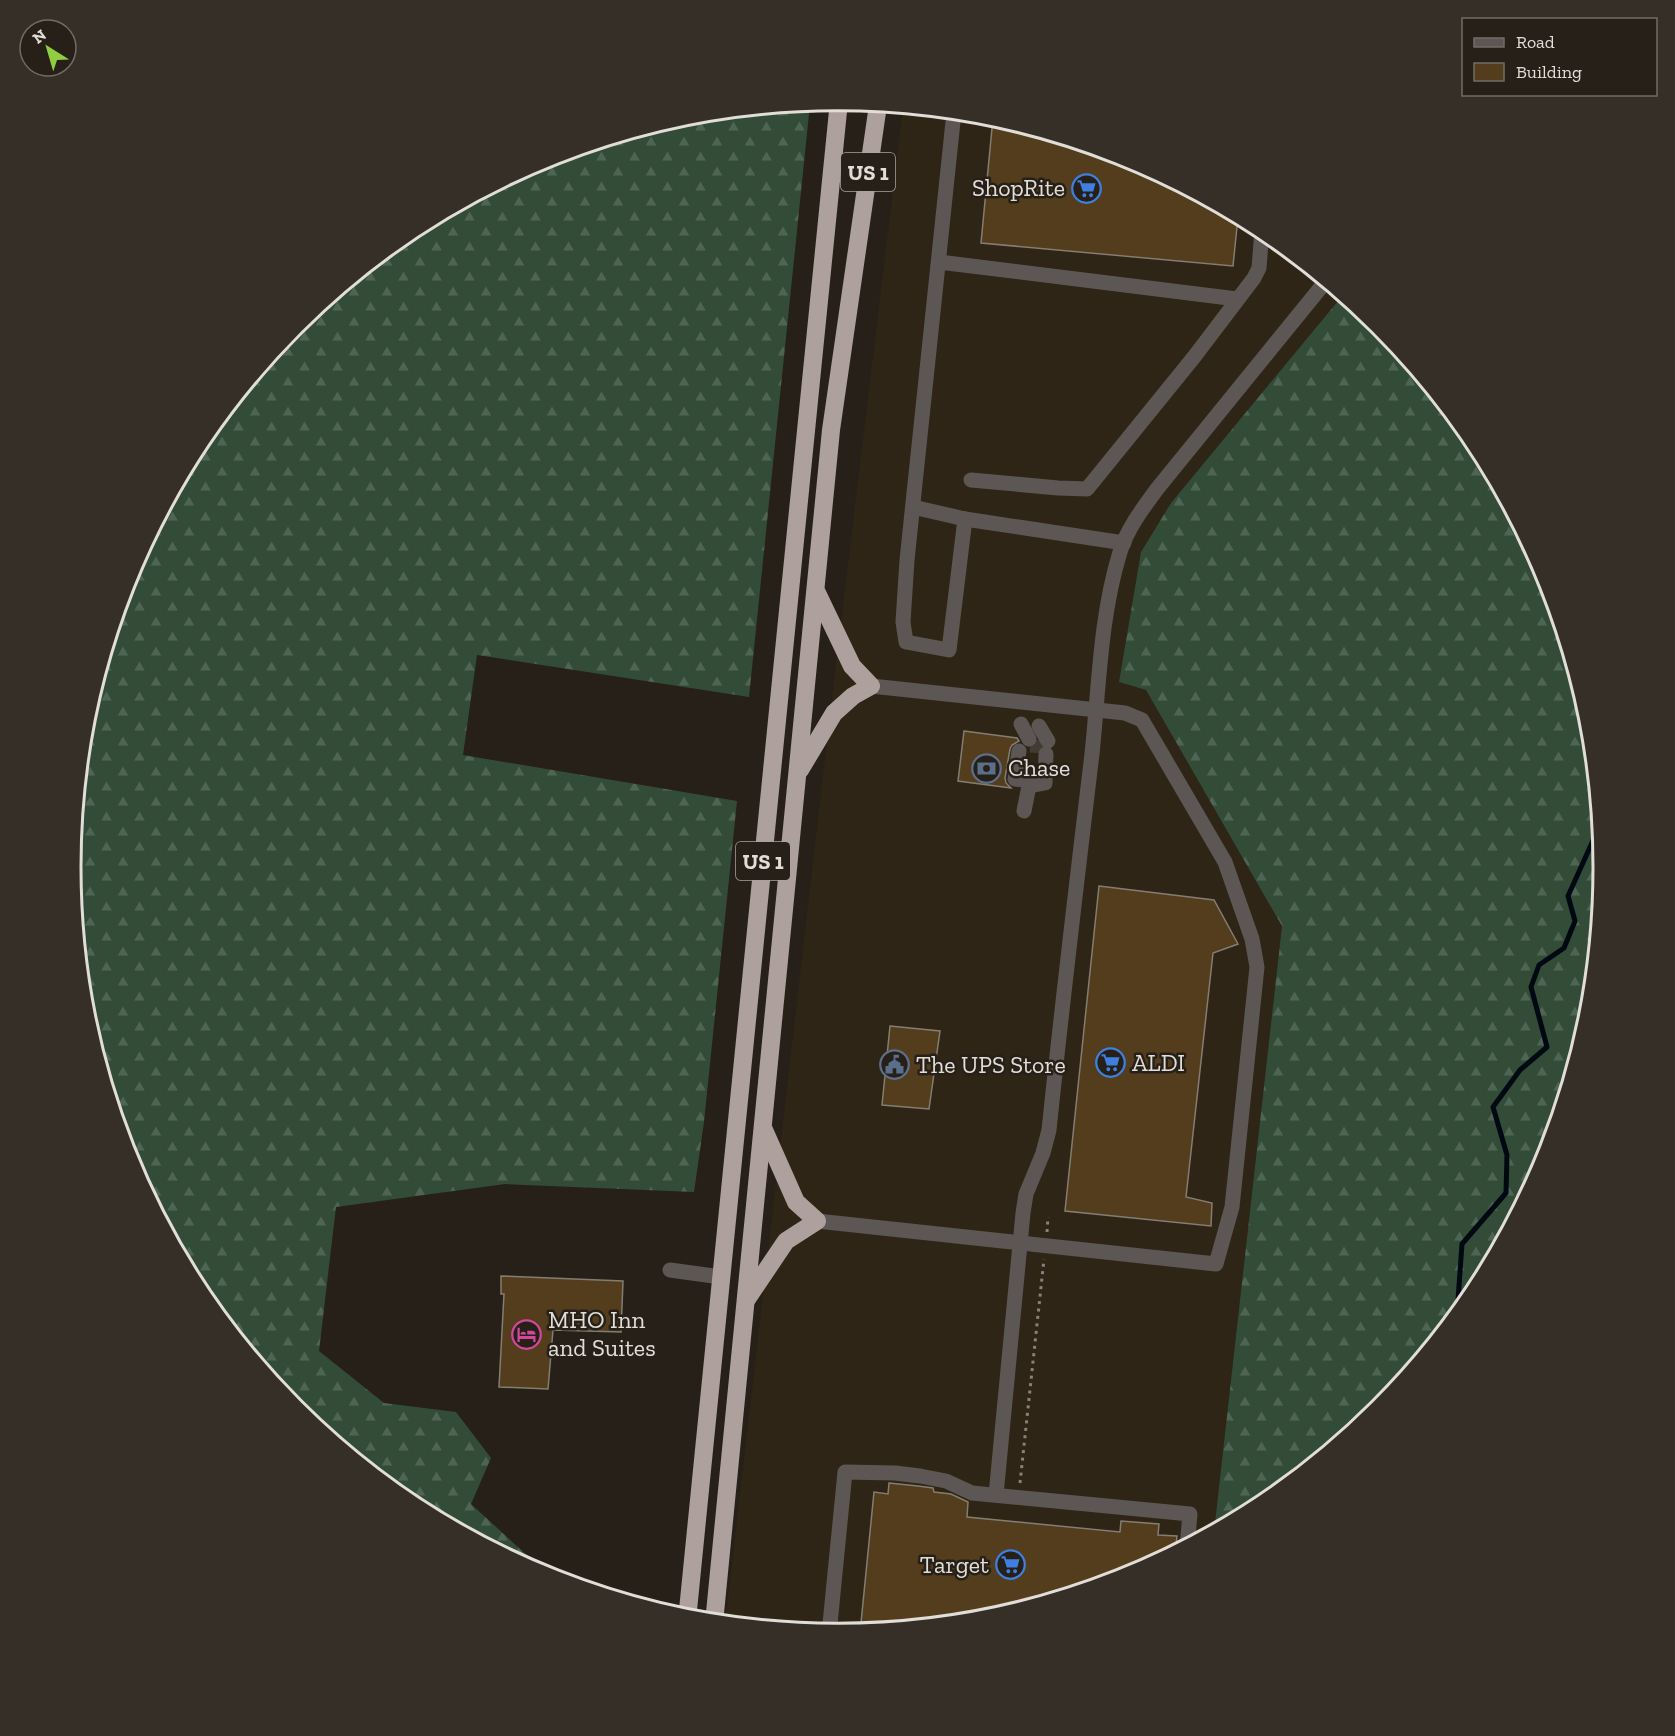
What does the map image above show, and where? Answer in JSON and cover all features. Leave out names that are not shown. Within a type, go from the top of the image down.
[{"type":"highway","name":"US 1","points":[[688,1610],[838,111]]},
{"type":"highway","name":"US 1","points":[[715,1614],[831,430],[877,113]]},
{"type":"highway","points":[[798,774],[834,713],[853,696],[871,687],[852,666],[816,591]]},
{"type":"highway","points":[[746,1300],[786,1241],[817,1221],[796,1202],[763,1129]]},
{"type":"lane","points":[[953,121],[907,560],[903,622],[906,642],[949,650],[965,519]]},
{"type":"lane","points":[[971,480],[1088,489],[1254,278],[1259,268],[1261,241]]},
{"type":"lane","points":[[939,262],[1237,299]]},
{"type":"lane","points":[[996,1495],[1026,1194],[1043,1154],[1049,1130],[1097,710],[1105,614],[1111,583],[1124,543],[1137,517],[1157,489],[1321,287]]},
{"type":"lane","points":[[913,507],[965,519],[1124,543]]},
{"type":"lane","points":[[817,1221],[1216,1264],[1232,1208],[1257,967],[1252,939],[1225,862],[1142,720],[1125,713],[871,687]]},
{"type":"lane","points":[[1031,739],[1045,783],[1030,784],[1015,779],[1031,739]]},
{"type":"lane","points":[[1024,811],[1030,784]]},
{"type":"lane","points":[[670,1270],[721,1278]]},
{"type":"lane","points":[[830,1624],[845,1472],[920,1476],[945,1482],[972,1493],[1190,1514],[1188,1538]]},
{"type":"path","points":[[1019,1497],[1048,1217]]},
{"type":"shaded area","points":[[902,115],[985,126],[1033,137],[1127,169],[1216,213],[1258,239],[1338,301],[1171,503],[1141,552],[1119,682],[1146,690],[1282,926],[1215,1524],[1127,1567],[1033,1599],[985,1610],[887,1623],[788,1623],[726,1616]]},
{"type":"green space","points":[[809,112],[749,697],[477,655],[463,755],[737,801],[704,1122],[694,1192],[505,1184],[336,1207],[319,1351],[384,1403],[456,1412],[491,1458],[471,1504],[531,1559],[459,1523],[417,1497],[339,1437],[303,1403],[237,1329],[208,1288],[159,1203],[139,1158],[121,1111],[107,1064],[87,967],[83,917],[81,868],[87,769],[107,672],[121,625],[159,533],[208,448],[237,407],[269,369],[339,299],[377,268],[417,239],[459,213],[548,169],[594,152],[642,137],[690,126],[739,118]]},
{"type":"green space","points":[[1338,301],[1406,369],[1438,407],[1493,490],[1516,533],[1554,625],[1568,672],[1588,769],[1592,819],[1594,868],[1588,967],[1568,1064],[1554,1111],[1536,1158],[1493,1246],[1438,1329],[1372,1403],[1298,1468],[1258,1497],[1215,1524],[1282,926],[1146,690],[1119,682],[1141,552],[1171,503]]},
{"type":"building","name":"ShopRite","points":[[992,128],[1033,137],[1127,169],[1172,190],[1237,226],[1233,266],[981,243]]},
{"type":"building","name":"Chase","points":[[964,731],[1017,738],[1019,741],[1010,749],[1005,778],[1011,788],[958,781]]},
{"type":"building","points":[[1099,886],[1214,900],[1238,944],[1213,953],[1186,1197],[1212,1203],[1211,1226],[1065,1211]]},
{"type":"building","points":[[890,1026],[940,1031],[929,1109],[882,1105]]},
{"type":"building","name":"MHO Inn and Suites","points":[[501,1276],[623,1281],[621,1332],[553,1330],[548,1389],[499,1387],[504,1294],[501,1294]]},
{"type":"building","name":"Target","points":[[889,1483],[933,1488],[934,1492],[951,1494],[968,1502],[967,1517],[1120,1532],[1121,1521],[1159,1524],[1158,1535],[1177,1536],[1176,1544],[1127,1567],[1033,1599],[936,1618],[861,1624],[874,1492],[888,1494]]},
{"type":"waterway","points":[[1458,1301],[1462,1244],[1506,1193],[1507,1155],[1493,1107],[1520,1070],[1547,1047],[1531,987],[1539,965],[1564,948],[1575,921],[1568,896],[1593,841]]},
{"type":"tunnel","points":[[1037,753],[1038,740]]},
{"type":"place","name":"ShopRite","points":[[1086,188]]},
{"type":"place","name":"Chase","points":[[987,768]]},
{"type":"place","name":"ALDI","points":[[1111,1063]]},
{"type":"place","name":"The UPS Store","points":[[895,1065]]},
{"type":"place","name":"MHO Inn and Suites","points":[[527,1334]]},
{"type":"place","name":"Target","points":[[1010,1565]]}]
